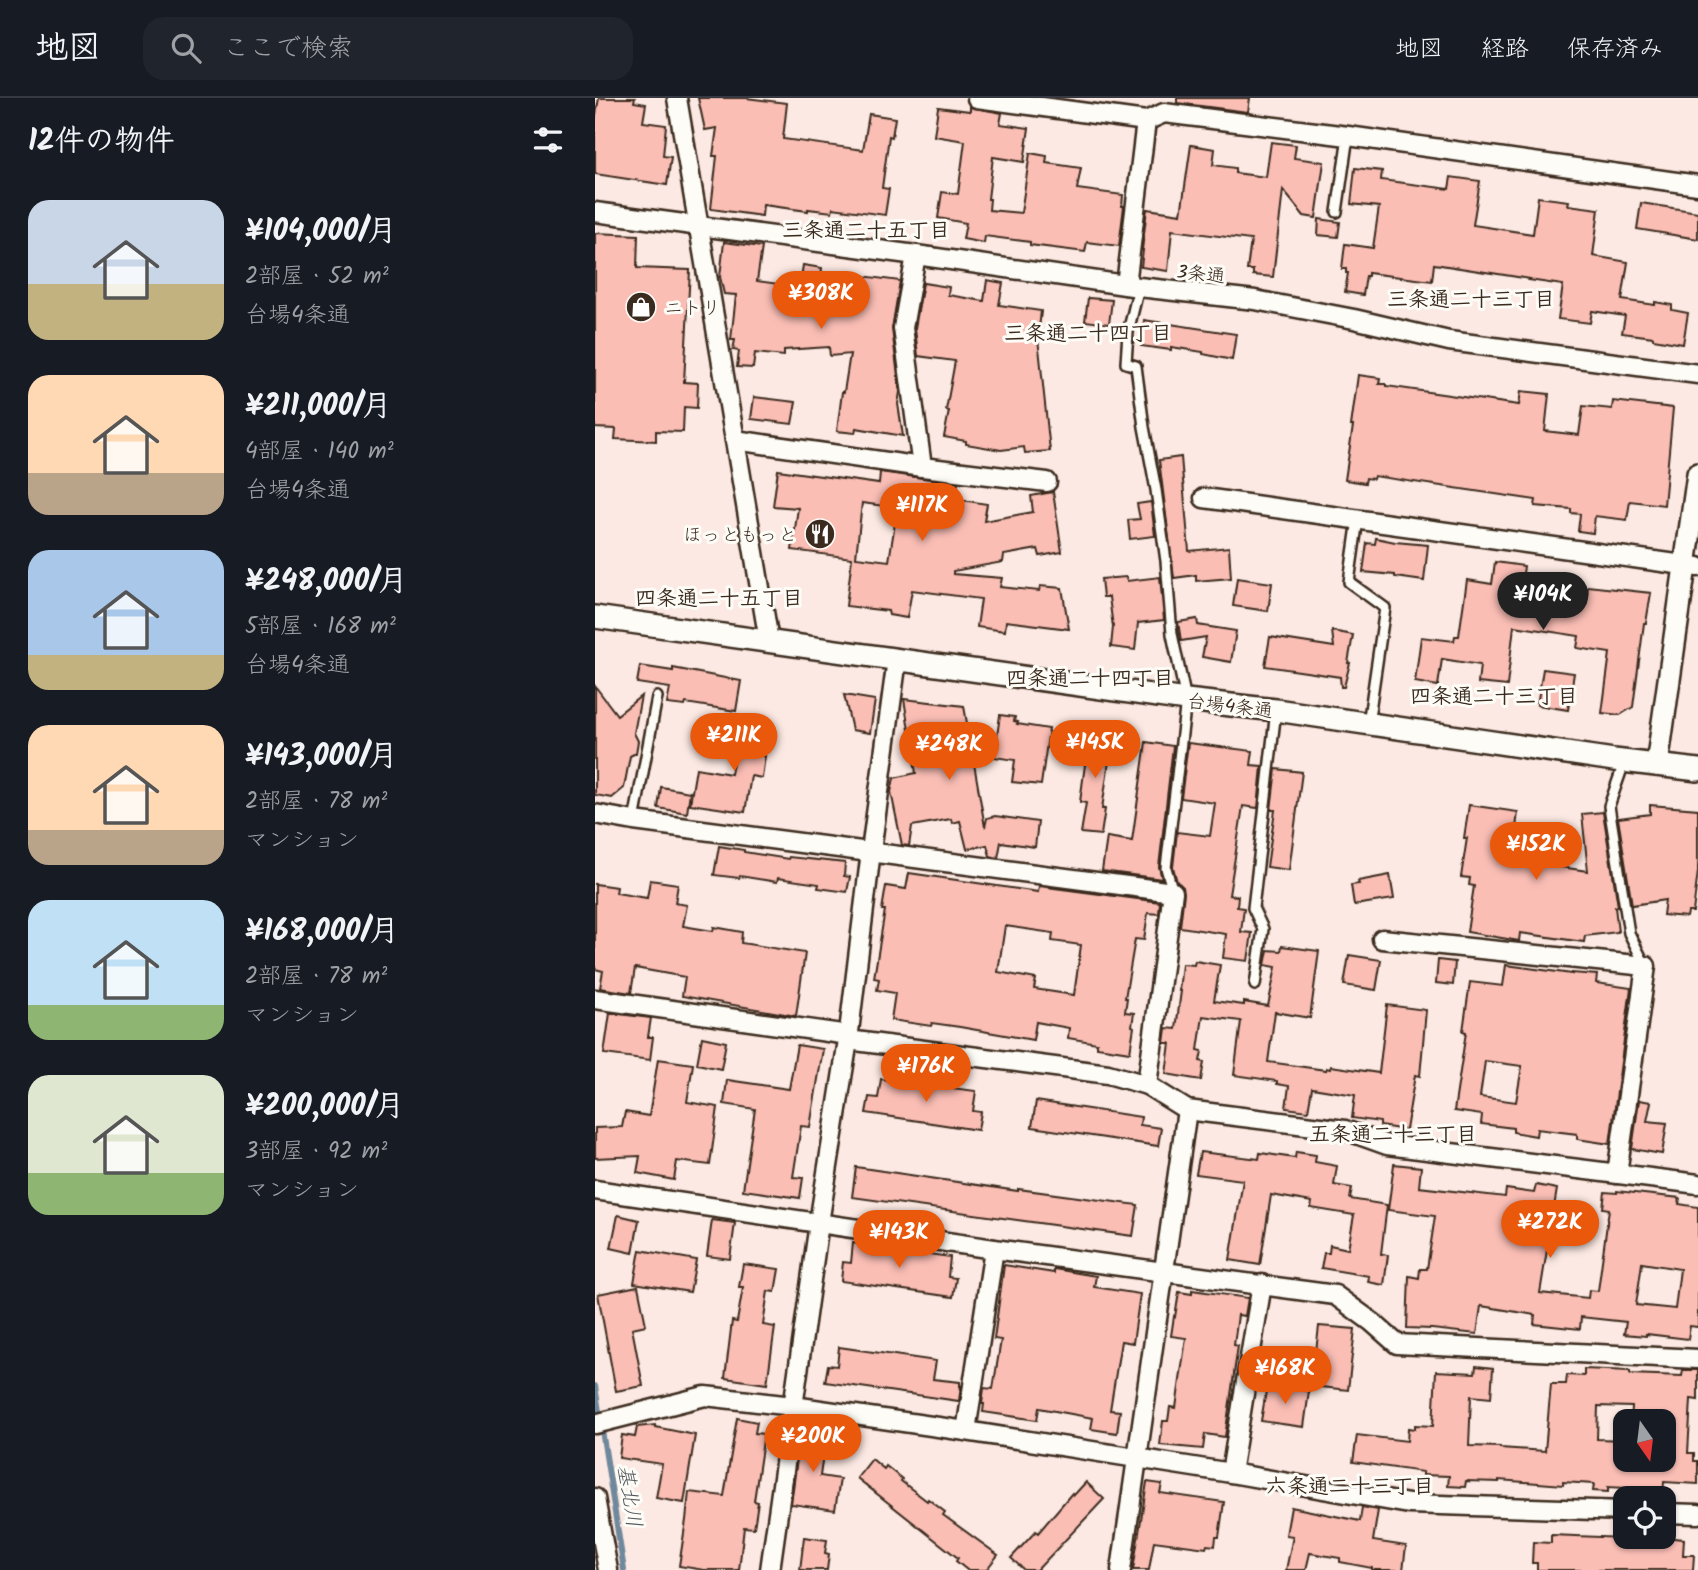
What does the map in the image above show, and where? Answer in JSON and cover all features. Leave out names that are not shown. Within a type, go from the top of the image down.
[{"type":"street","points":[[677,98],[769,641]]},
{"type":"street","points":[[977,98],[1146,121],[1164,113],[1698,185]]},
{"type":"street","points":[[1133,286],[1146,121]]},
{"type":"street","name":"3条通","points":[[595,212],[1133,286],[1255,300],[1449,341],[1698,374]]},
{"type":"street","points":[[916,255],[903,328],[922,467]]},
{"type":"street","points":[[734,440],[1047,482]]},
{"type":"street","points":[[1657,765],[1692,567],[1698,474]]},
{"type":"street","points":[[1204,498],[1692,567]]},
{"type":"street","name":"台場4条通","points":[[595,617],[1698,770]]},
{"type":"street","points":[[770,1570],[818,1223],[848,1038],[870,851],[897,659]]},
{"type":"street","points":[[595,814],[1173,892],[1147,1085]]},
{"type":"street","points":[[1381,939],[1646,966],[1617,1174]]},
{"type":"street","points":[[595,999],[1108,1074],[1147,1085],[1187,1110],[1345,1130],[1387,1145],[1698,1184]]},
{"type":"street","points":[[1121,1570],[1187,1110]]},
{"type":"street","points":[[595,1190],[994,1249],[1335,1295],[1397,1344],[1698,1360]]},
{"type":"street","points":[[966,1431],[994,1249]]},
{"type":"street","points":[[1231,1473],[1262,1284]]},
{"type":"street","points":[[595,1424],[705,1396],[966,1431],[1409,1504],[1613,1511]]},
{"type":"street","points":[[595,1498],[608,1570]]},
{"type":"street","points":[[1676,1513],[1698,1514]]},
{"type":"lane","points":[[1337,212],[1348,136]]},
{"type":"lane","points":[[1133,286],[1126,363],[1136,366],[1166,561],[1172,634],[1186,700],[1166,868],[1173,892]]},
{"type":"lane","points":[[1358,519],[1349,582],[1385,608],[1368,724]]},
{"type":"lane","points":[[634,821],[657,697]]},
{"type":"lane","points":[[1255,985],[1263,929],[1253,908],[1276,710]]},
{"type":"lane","points":[[1624,761],[1609,806],[1629,933],[1646,966]]},
{"type":"building","points":[[599,98],[635,98],[634,102],[646,104],[643,122],[666,125],[663,156],[671,157],[667,185],[595,174],[595,120]]},
{"type":"building","points":[[698,98],[746,98],[787,103],[783,139],[863,150],[869,114],[895,118],[892,137],[889,136],[882,188],[889,189],[885,215],[833,208],[832,212],[808,211],[763,205],[762,216],[711,209],[717,128],[705,130]]},
{"type":"building","points":[[1177,98],[1250,98],[1248,112],[1177,103]]},
{"type":"building","points":[[938,107],[970,111],[970,107],[1002,113],[1000,124],[1029,128],[1024,162],[993,157],[989,210],[1021,213],[1030,153],[1047,156],[1046,163],[1081,168],[1077,189],[1123,195],[1119,246],[1087,242],[1085,252],[985,236],[984,243],[963,239],[966,223],[938,218],[942,192],[958,194],[965,141],[934,136]]},
{"type":"building","points":[[1271,142],[1296,145],[1294,158],[1324,162],[1316,218],[1304,216],[1283,190],[1273,277],[1253,275],[1253,270],[1247,270],[1251,240],[1172,230],[1168,271],[1141,267],[1147,209],[1181,214],[1191,145],[1215,149],[1213,165],[1235,168],[1235,173],[1266,177]]},
{"type":"building","points":[[1355,168],[1382,171],[1381,180],[1449,189],[1451,177],[1480,181],[1473,225],[1533,234],[1538,197],[1599,209],[1593,256],[1628,262],[1622,300],[1672,305],[1672,310],[1688,313],[1683,344],[1622,333],[1625,316],[1592,311],[1590,323],[1558,319],[1563,285],[1434,264],[1432,281],[1368,273],[1363,295],[1345,292],[1348,273],[1346,269],[1342,269],[1345,244],[1373,248],[1379,207],[1351,204]]},
{"type":"building","points":[[1641,203],[1698,212],[1698,239],[1637,229]]},
{"type":"building","points":[[1319,219],[1340,222],[1338,237],[1318,235]]},
{"type":"building","name":"ニトリ","points":[[595,233],[638,235],[637,268],[690,270],[684,382],[698,383],[697,408],[684,407],[683,432],[656,431],[656,441],[615,439],[616,429],[595,428]]},
{"type":"building","points":[[724,242],[762,247],[757,281],[792,286],[794,277],[801,278],[803,265],[822,268],[821,278],[854,282],[855,275],[900,281],[892,329],[903,436],[856,428],[855,433],[837,431],[850,354],[830,356],[829,347],[784,350],[784,356],[755,353],[753,368],[737,367],[739,351],[733,350],[735,340],[731,340],[736,295],[724,294],[720,277]]},
{"type":"building","points":[[987,280],[1003,283],[999,305],[1041,311],[1038,338],[1050,451],[1025,453],[1024,447],[1001,450],[944,437],[955,361],[918,356],[915,328],[923,283],[949,287],[948,295],[984,301]]},
{"type":"building","points":[[1088,298],[1112,300],[1109,324],[1085,321]]},
{"type":"building","points":[[1144,320],[1236,334],[1232,360],[1171,347],[1171,350],[1141,346]]},
{"type":"building","points":[[1358,375],[1380,378],[1379,384],[1386,386],[1519,405],[1521,391],[1549,394],[1545,431],[1579,435],[1583,406],[1612,409],[1613,401],[1673,408],[1664,505],[1630,501],[1627,520],[1595,516],[1593,533],[1578,531],[1580,514],[1571,513],[1571,509],[1535,506],[1536,500],[1374,476],[1373,479],[1366,478],[1365,483],[1345,480]]},
{"type":"building","points":[[754,397],[796,402],[792,424],[751,419]]},
{"type":"building","points":[[1181,457],[1189,551],[1229,547],[1231,578],[1196,581],[1196,575],[1174,578],[1159,460]]},
{"type":"building","points":[[778,470],[879,484],[880,472],[958,483],[955,499],[987,504],[984,521],[1033,512],[1031,496],[1053,492],[1062,552],[1040,556],[1038,549],[1004,555],[1003,562],[953,571],[953,574],[1002,578],[1000,587],[1039,591],[1040,586],[1062,588],[1069,629],[1006,621],[1005,631],[977,627],[981,599],[912,590],[907,618],[889,615],[888,611],[846,606],[852,558],[792,550],[798,508],[773,506]],"holes":[[[862,503],[892,507],[891,517],[896,517],[889,561],[856,557]]]},
{"type":"building","points":[[1151,502],[1155,536],[1130,539],[1128,520],[1140,519],[1137,504]]},
{"type":"building","points":[[1376,538],[1428,545],[1424,581],[1363,572],[1367,543],[1375,544]]},
{"type":"building","points":[[1495,562],[1524,566],[1520,596],[1586,605],[1588,586],[1651,593],[1644,623],[1633,707],[1620,715],[1602,713],[1610,653],[1577,648],[1579,636],[1514,626],[1507,686],[1478,683],[1480,665],[1442,659],[1438,686],[1415,682],[1421,637],[1454,641],[1455,636],[1459,636],[1467,580],[1492,584]]},
{"type":"building","points":[[1126,577],[1127,581],[1160,577],[1164,620],[1138,623],[1135,650],[1111,647],[1113,627],[1109,597],[1103,597],[1101,579]]},
{"type":"building","points":[[1237,578],[1272,583],[1268,611],[1233,606]]},
{"type":"building","points":[[1197,619],[1198,625],[1236,631],[1231,662],[1202,657],[1206,637],[1181,641],[1178,622]]},
{"type":"building","points":[[1332,631],[1353,635],[1344,687],[1341,687],[1340,677],[1265,666],[1270,637],[1334,647]]},
{"type":"building","points":[[640,666],[673,671],[673,668],[741,681],[736,711],[686,703],[685,706],[667,704],[670,688],[637,683]]},
{"type":"building","points":[[1543,669],[1574,673],[1568,710],[1537,705]]},
{"type":"building","points":[[595,686],[617,715],[641,696],[634,733],[638,741],[636,753],[630,756],[624,788],[612,798],[595,795]]},
{"type":"building","points":[[844,695],[875,700],[870,733],[852,730]]},
{"type":"building","points":[[904,699],[964,706],[985,827],[987,818],[995,816],[1038,822],[1035,847],[1001,842],[998,858],[990,856],[987,845],[967,849],[960,821],[952,823],[951,819],[912,826],[909,846],[902,845],[891,792],[894,778],[916,773]]},
{"type":"building","points":[[1000,715],[1015,717],[1017,724],[1049,729],[1041,785],[1012,782],[1015,760],[994,757]]},
{"type":"building","points":[[747,718],[769,722],[762,778],[751,776],[745,812],[690,804],[696,768],[731,774],[735,751],[741,752]]},
{"type":"building","points":[[1088,727],[1103,729],[1101,742],[1114,744],[1102,809],[1105,809],[1101,835],[1081,833],[1086,803],[1080,802],[1086,757],[1083,756]]},
{"type":"building","points":[[1146,742],[1173,746],[1159,867],[1162,879],[1102,871],[1107,837],[1132,841]]},
{"type":"building","points":[[1188,743],[1253,751],[1251,765],[1262,766],[1258,808],[1243,806],[1229,895],[1238,896],[1237,907],[1244,908],[1241,932],[1252,933],[1248,961],[1223,958],[1226,934],[1180,927],[1184,893],[1183,887],[1177,882],[1173,867],[1177,832],[1210,836],[1215,803],[1181,798]]},
{"type":"building","points":[[1276,769],[1302,772],[1289,870],[1267,867],[1275,810],[1271,810]]},
{"type":"building","points":[[661,787],[690,792],[687,813],[658,808]]},
{"type":"building","points":[[1469,805],[1518,812],[1514,844],[1556,851],[1553,866],[1588,871],[1582,814],[1603,812],[1618,906],[1615,907],[1618,932],[1585,936],[1584,942],[1520,933],[1519,941],[1467,932],[1474,886],[1469,885],[1470,878],[1461,877]]},
{"type":"building","points":[[1650,805],[1698,809],[1698,871],[1693,912],[1688,912],[1687,917],[1663,915],[1665,900],[1632,905],[1618,818],[1650,814]]},
{"type":"building","points":[[719,846],[788,859],[845,863],[844,876],[850,877],[847,892],[818,888],[819,884],[778,878],[777,882],[714,875]]},
{"type":"building","points":[[909,873],[1038,892],[1039,886],[1160,902],[1159,914],[1148,913],[1144,940],[1135,939],[1125,998],[1125,1012],[1134,1013],[1130,1052],[1097,1047],[1097,1043],[1068,1038],[1069,1028],[1036,1022],[1033,1040],[932,1023],[931,1026],[891,1020],[895,993],[877,990],[879,979],[874,978],[885,910],[882,910],[886,886],[906,889]],"holes":[[[1005,926],[1053,933],[1052,941],[1081,945],[1074,995],[1034,989],[1036,979],[998,972]]]},
{"type":"building","points":[[1390,875],[1394,899],[1354,905],[1351,885],[1359,884],[1358,881]]},
{"type":"building","points":[[650,880],[678,884],[675,903],[687,905],[683,926],[713,931],[714,927],[742,932],[741,943],[805,953],[796,1016],[682,996],[685,977],[635,968],[631,993],[600,988],[603,971],[595,969],[595,884],[617,887],[616,893],[647,898]]},
{"type":"building","points":[[1282,946],[1319,951],[1310,1018],[1275,1012],[1268,1062],[1326,1070],[1331,1066],[1379,1073],[1387,1005],[1426,1010],[1420,1076],[1415,1075],[1406,1130],[1380,1126],[1380,1122],[1352,1118],[1355,1095],[1312,1088],[1308,1111],[1286,1108],[1289,1086],[1277,1084],[1277,1081],[1234,1075],[1241,1021],[1203,1016],[1198,1050],[1202,1051],[1200,1061],[1204,1062],[1201,1080],[1166,1074],[1170,1043],[1164,1043],[1166,1028],[1176,1029],[1182,964],[1194,965],[1195,961],[1220,965],[1214,1001],[1268,1006],[1276,967],[1265,965],[1268,950],[1281,951]]},
{"type":"building","points":[[1349,955],[1381,960],[1376,990],[1344,985]]},
{"type":"building","points":[[1438,960],[1455,962],[1453,985],[1436,983]]},
{"type":"building","points":[[1506,965],[1597,975],[1596,983],[1631,988],[1610,1144],[1577,1139],[1577,1134],[1537,1129],[1536,1136],[1513,1132],[1513,1128],[1481,1124],[1482,1115],[1454,1111],[1466,1032],[1463,1031],[1470,982],[1503,986]],"holes":[[[1485,1061],[1522,1066],[1516,1102],[1480,1097]]]},
{"type":"building","points":[[610,1013],[651,1018],[648,1037],[653,1037],[650,1060],[604,1054]]},
{"type":"building","points":[[702,1037],[726,1042],[721,1069],[697,1064]]},
{"type":"building","points":[[797,1045],[823,1049],[810,1127],[801,1126],[793,1177],[803,1178],[800,1198],[743,1190],[755,1109],[724,1104],[727,1080],[789,1089]]},
{"type":"building","points":[[658,1059],[693,1064],[687,1102],[718,1107],[710,1165],[677,1161],[674,1180],[637,1173],[640,1156],[595,1158],[595,1128],[622,1127],[625,1112],[649,1116]]},
{"type":"building","points":[[881,1079],[976,1091],[973,1111],[981,1112],[978,1130],[866,1113],[869,1097],[878,1098]]},
{"type":"building","points":[[1639,1100],[1651,1102],[1647,1121],[1667,1123],[1662,1154],[1632,1149]]},
{"type":"building","points":[[1036,1101],[1141,1117],[1140,1125],[1161,1128],[1158,1146],[1032,1127]]},
{"type":"building","points":[[1200,1152],[1259,1159],[1260,1153],[1295,1158],[1296,1152],[1316,1155],[1315,1162],[1337,1166],[1334,1185],[1352,1188],[1350,1199],[1387,1205],[1381,1254],[1388,1255],[1384,1285],[1368,1282],[1369,1276],[1321,1268],[1324,1253],[1329,1253],[1330,1245],[1348,1249],[1354,1215],[1311,1208],[1312,1202],[1271,1195],[1260,1265],[1230,1260],[1243,1180],[1196,1174]]},
{"type":"building","points":[[1394,1164],[1421,1167],[1419,1187],[1505,1197],[1506,1189],[1534,1193],[1536,1185],[1557,1189],[1540,1293],[1588,1298],[1589,1290],[1598,1291],[1609,1209],[1603,1208],[1605,1192],[1680,1198],[1679,1204],[1698,1207],[1698,1327],[1690,1326],[1688,1339],[1624,1334],[1626,1322],[1581,1317],[1580,1329],[1534,1324],[1535,1315],[1481,1306],[1477,1334],[1407,1328],[1409,1276],[1419,1278],[1420,1269],[1427,1269],[1435,1216],[1388,1210]],"holes":[[[1642,1263],[1680,1269],[1675,1309],[1636,1305]]]},
{"type":"building","points":[[856,1167],[1018,1191],[1138,1205],[1133,1236],[852,1197]]},
{"type":"building","points":[[618,1215],[639,1220],[633,1253],[611,1248]]},
{"type":"building","points":[[712,1220],[735,1223],[730,1259],[707,1256]]},
{"type":"building","points":[[853,1243],[950,1257],[948,1277],[956,1278],[953,1297],[841,1281],[843,1262],[851,1263]]},
{"type":"building","points":[[640,1250],[696,1260],[690,1292],[634,1283]]},
{"type":"building","points":[[743,1264],[779,1269],[775,1292],[768,1291],[763,1325],[775,1327],[767,1384],[725,1378],[732,1321],[737,1322],[743,1287],[739,1287]]},
{"type":"building","points":[[1004,1265],[1096,1276],[1094,1287],[1140,1294],[1133,1343],[1121,1341],[1110,1410],[1120,1411],[1117,1433],[1091,1429],[1093,1418],[1039,1408],[1037,1420],[983,1412],[984,1388],[993,1389],[1001,1340],[994,1339]]},
{"type":"building","points":[[638,1286],[646,1325],[632,1328],[643,1386],[616,1391],[598,1294]]},
{"type":"building","points":[[1192,1290],[1248,1298],[1245,1316],[1238,1315],[1234,1345],[1238,1346],[1225,1437],[1205,1434],[1203,1449],[1160,1445],[1163,1421],[1168,1421],[1170,1407],[1176,1408],[1186,1338],[1171,1336],[1174,1316],[1179,1292],[1192,1294]]},
{"type":"building","points":[[1319,1326],[1355,1329],[1348,1390],[1312,1386]]},
{"type":"building","points":[[839,1347],[936,1361],[933,1379],[960,1382],[959,1401],[825,1382],[828,1365],[837,1366]]},
{"type":"building","points":[[1476,1366],[1493,1368],[1491,1398],[1471,1396],[1469,1446],[1545,1451],[1551,1384],[1566,1384],[1567,1375],[1584,1376],[1584,1369],[1682,1376],[1683,1370],[1698,1370],[1698,1400],[1691,1399],[1688,1453],[1694,1453],[1694,1461],[1698,1461],[1698,1484],[1664,1482],[1664,1486],[1613,1486],[1608,1487],[1608,1492],[1593,1491],[1594,1484],[1563,1482],[1563,1485],[1499,1480],[1466,1481],[1465,1487],[1448,1486],[1449,1476],[1423,1475],[1423,1472],[1353,1462],[1357,1435],[1407,1441],[1408,1428],[1415,1429],[1415,1425],[1433,1426],[1436,1371],[1475,1373]]},
{"type":"building","points":[[1267,1385],[1309,1391],[1304,1427],[1261,1421]]},
{"type":"building","points":[[737,1418],[757,1422],[755,1433],[764,1434],[754,1501],[758,1502],[754,1528],[744,1527],[739,1570],[704,1570],[679,1566],[689,1492],[724,1496]]},
{"type":"building","points":[[655,1425],[695,1435],[684,1503],[656,1498],[662,1464],[619,1458],[622,1435],[635,1437],[637,1427]]},
{"type":"building","points":[[801,1429],[826,1432],[820,1476],[840,1479],[835,1510],[791,1504]]},
{"type":"building","points":[[872,1459],[884,1469],[886,1466],[902,1479],[901,1481],[945,1512],[943,1515],[998,1555],[986,1570],[967,1570],[956,1561],[958,1558],[857,1478]]},
{"type":"building","points":[[1086,1482],[1104,1499],[1037,1570],[1024,1570],[1011,1558],[1036,1531],[1038,1533],[1072,1493],[1074,1495]]},
{"type":"building","points":[[1147,1482],[1162,1484],[1160,1493],[1224,1502],[1219,1537],[1216,1537],[1215,1546],[1207,1545],[1206,1548],[1154,1541],[1149,1570],[1133,1570]]},
{"type":"building","points":[[1291,1507],[1360,1521],[1362,1507],[1378,1510],[1373,1541],[1406,1546],[1403,1570],[1372,1570],[1340,1562],[1340,1558],[1310,1553],[1306,1570],[1286,1570],[1293,1536],[1286,1535]]},
{"type":"building","points":[[1551,1535],[1613,1538],[1613,1549],[1676,1549],[1676,1538],[1684,1539],[1683,1555],[1694,1555],[1693,1570],[1537,1570],[1537,1563],[1532,1563],[1533,1542],[1551,1543]]},
{"type":"building","points":[[804,1537],[827,1540],[827,1570],[800,1570]]},
{"type":"waterway","name":"基北川","points":[[595,1386],[624,1570]]},
{"type":"place","name":"ニトリ","points":[[641,307]]},
{"type":"place","name":"ほっともっと","points":[[820,534]]},
{"type":"district","name":"三条通二十五丁目","points":[[866,230]]},
{"type":"district","name":"三条通二十三丁目","points":[[1471,299]]},
{"type":"district","name":"三条通二十四丁目","points":[[1088,333]]},
{"type":"district","name":"四条通二十五丁目","points":[[719,598]]},
{"type":"district","name":"四条通二十四丁目","points":[[1090,678]]},
{"type":"district","name":"四条通二十三丁目","points":[[1494,696]]},
{"type":"district","name":"五条通二十三丁目","points":[[1393,1134]]},
{"type":"district","name":"六条通二十三丁目","points":[[1350,1486]]}]
